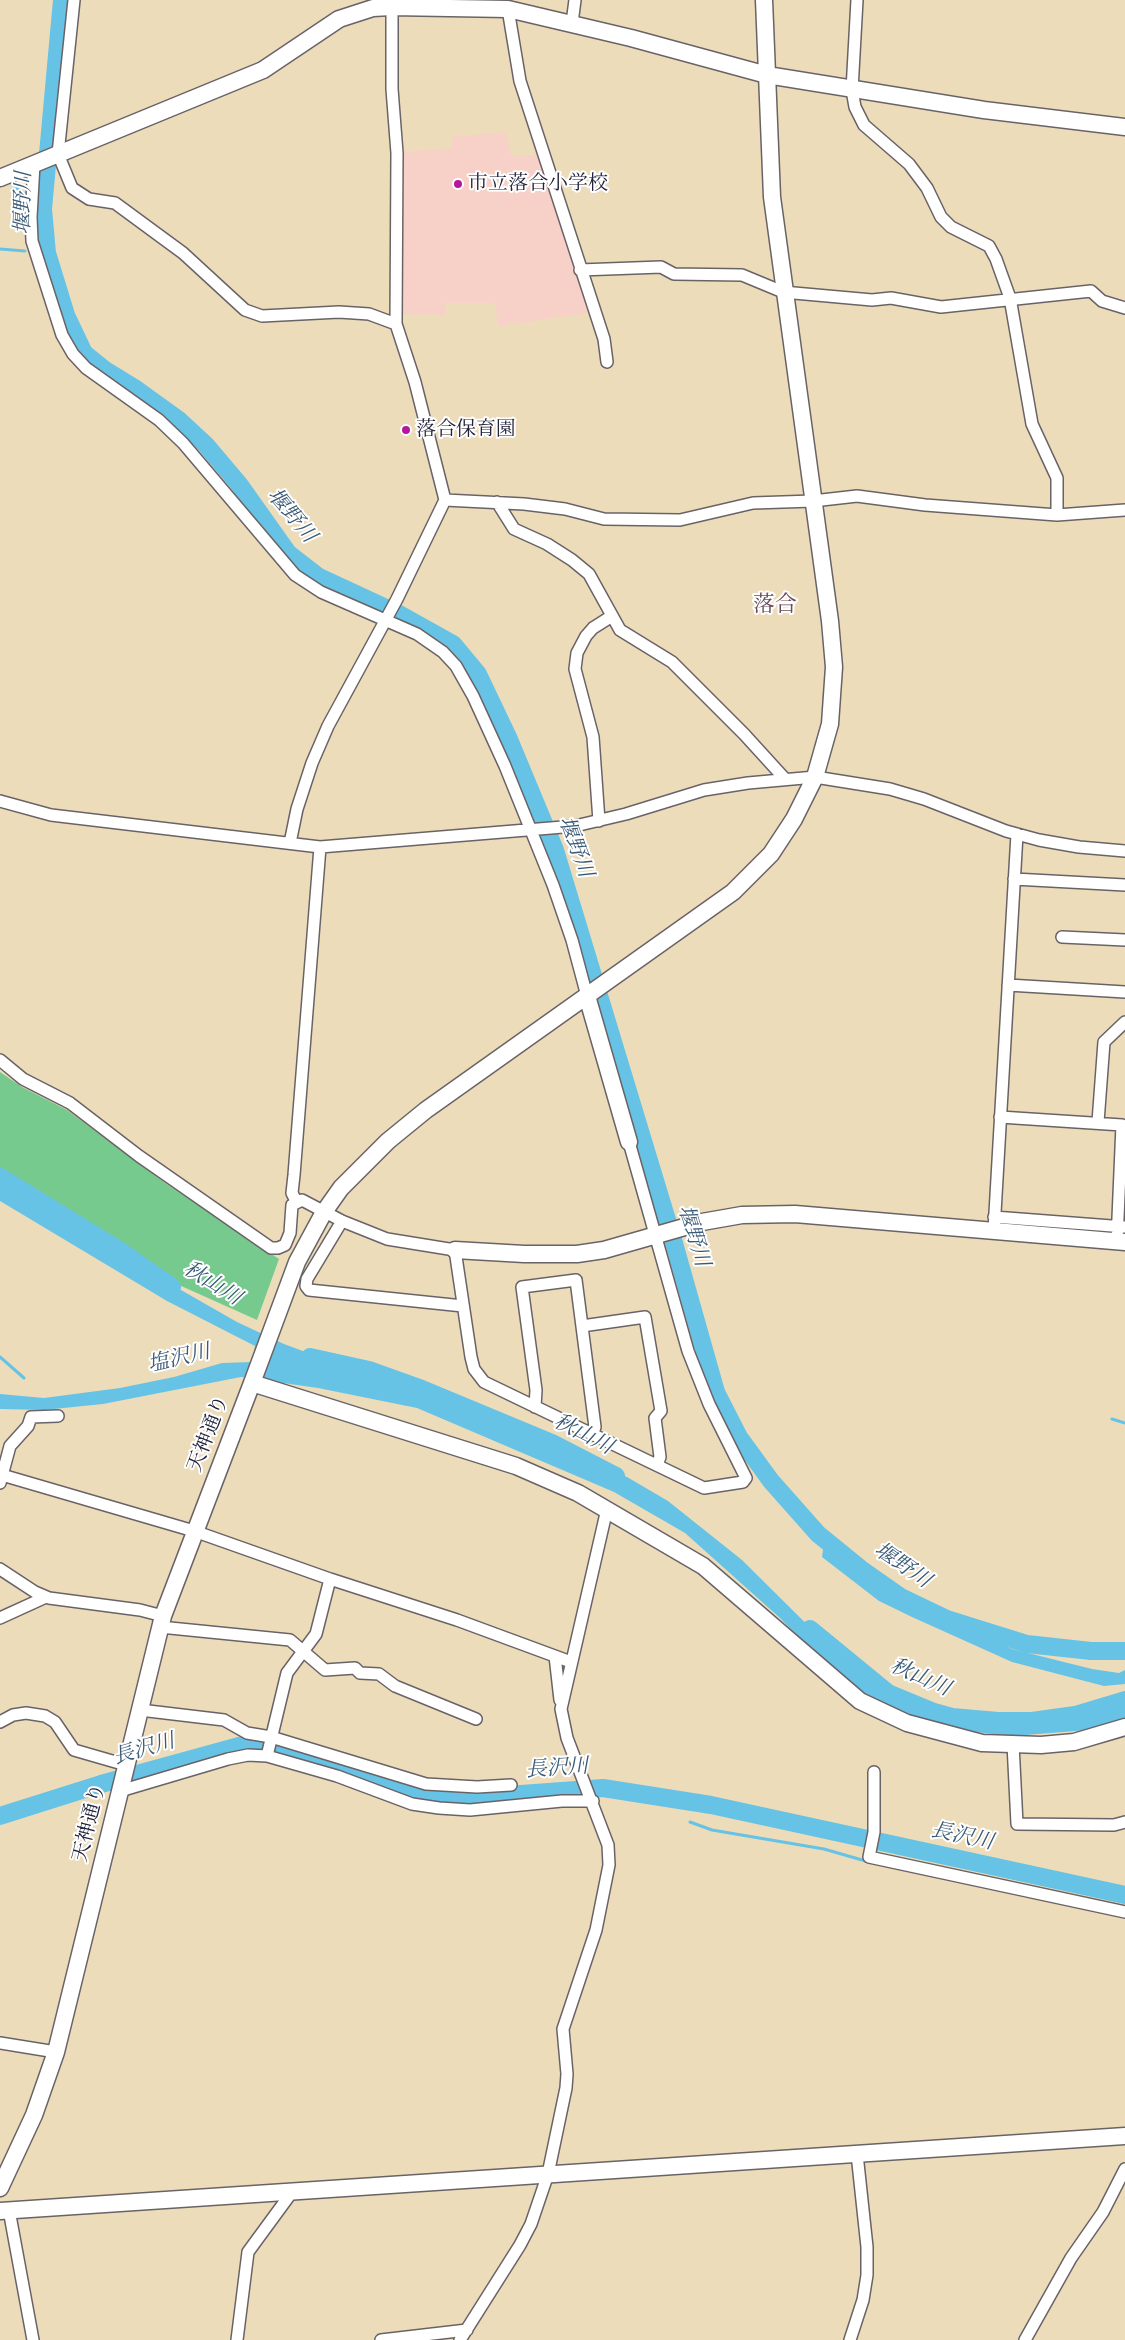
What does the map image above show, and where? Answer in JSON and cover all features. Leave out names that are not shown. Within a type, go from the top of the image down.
[{"type":"street","points":[[74,0],[56,155],[72,188],[88,199],[115,203],[183,252],[245,310],[262,316],[338,312],[369,314],[396,324]]},
{"type":"street","points":[[572,23],[575,0]]},
{"type":"street","name":"天神通り","points":[[0,2188],[34,2116],[56,2052],[161,1621],[297,1262],[324,1212],[340,1188],[395,1135],[426,1110],[719,903],[744,883],[771,854],[789,826],[815,777],[830,724],[834,667],[830,621],[772,197],[764,0]]},
{"type":"street","points":[[857,0],[852,90],[864,125],[909,164],[927,188],[941,216],[951,228],[989,246],[996,258],[1010,298],[1032,424],[1057,478],[1057,514]]},
{"type":"street","points":[[0,178],[263,70],[366,4],[508,9],[572,23],[767,75],[984,110],[1125,127]]},
{"type":"street","points":[[290,844],[297,810],[312,763],[328,726],[397,599],[445,500],[415,382],[396,324],[397,153],[392,89],[392,4]]},
{"type":"street","points":[[508,9],[520,81],[604,340],[608,362]]},
{"type":"street","points":[[35,163],[30,216],[32,241],[62,335],[73,354],[86,368],[159,420],[183,443],[295,575],[322,592],[417,634],[443,652],[456,666],[473,696],[533,830],[562,912],[657,1234],[688,1351],[709,1404],[746,1478],[742,1482],[704,1488],[484,1382],[474,1369],[455,1250]]},
{"type":"street","points":[[580,270],[661,267],[674,274],[742,275],[784,292],[872,300],[891,298],[941,307],[1010,298],[1091,291],[1102,301],[1125,308]]},
{"type":"street","points":[[445,500],[497,502],[565,510],[604,519],[680,520],[753,503],[864,497],[925,505],[1057,514],[1125,510]]},
{"type":"street","points":[[497,502],[514,529],[548,544],[589,574],[620,630],[629,638],[672,662],[785,779]]},
{"type":"street","points":[[599,821],[593,737],[575,669],[577,653],[586,636],[593,628],[612,616]]},
{"type":"street","points":[[0,801],[51,815],[320,847],[554,829],[599,821],[704,790],[785,779],[815,777],[898,791],[1017,834],[1078,847],[1125,851]]},
{"type":"street","points":[[994,1224],[1017,834]]},
{"type":"street","points":[[296,1201],[292,1193],[320,847]]},
{"type":"street","points":[[1014,879],[1125,885]]},
{"type":"street","points":[[1062,937],[1125,940]]},
{"type":"street","points":[[1008,985],[1125,992]]},
{"type":"street","points":[[1098,1122],[1104,1042],[1125,1022]]},
{"type":"street","points":[[0,1060],[24,1079],[70,1103],[139,1156],[271,1248],[285,1245],[290,1232],[292,1205],[296,1201],[302,1200],[342,1221],[387,1239],[455,1250],[524,1254],[577,1254],[604,1250],[702,1222],[742,1215],[794,1214],[994,1224],[1121,1234],[1122,1125],[1000,1117]]},
{"type":"street","points":[[342,1221],[307,1279],[306,1286],[309,1290],[463,1306]]},
{"type":"street","points":[[535,1407],[536,1390],[522,1287],[576,1280],[595,1427],[592,1435]]},
{"type":"street","points":[[582,1326],[645,1317],[661,1411],[655,1418],[660,1457],[657,1465]]},
{"type":"street","points":[[252,1383],[516,1466],[578,1493],[703,1566],[860,1701],[908,1723],[982,1743],[1041,1745],[1074,1742],[1125,1727]]},
{"type":"street","points":[[58,1416],[31,1417],[28,1426],[10,1446],[1,1479],[194,1530],[330,1579],[457,1620],[572,1662]]},
{"type":"street","points":[[561,1709],[607,1509]]},
{"type":"street","points":[[0,1569],[34,1592],[46,1597],[140,1610],[161,1621],[290,1640],[304,1650],[325,1670],[355,1668],[360,1673],[379,1674],[396,1686],[476,1719]]},
{"type":"street","points":[[267,1755],[287,1673],[316,1634],[330,1579]]},
{"type":"street","points":[[0,1618],[46,1597]]},
{"type":"street","points":[[460,2340],[531,2224],[548,2174],[568,2074],[562,2028],[596,1930],[608,1865],[608,1844],[568,1738],[561,1709],[555,1656]]},
{"type":"street","points":[[140,1710],[224,1720],[247,1734],[271,1737],[426,1784],[477,1787],[511,1785]]},
{"type":"street","points":[[0,1722],[13,1715],[26,1713],[45,1716],[55,1722],[74,1750],[126,1767]]},
{"type":"street","points":[[1013,1744],[1017,1824],[1114,1825],[1125,1822]]},
{"type":"street","points":[[120,1791],[228,1759],[248,1755],[267,1755],[336,1776],[412,1804],[438,1808],[470,1810],[562,1801],[592,1801]]},
{"type":"street","points":[[874,1772],[874,1832],[869,1857],[1125,1912]]},
{"type":"street","points":[[0,2043],[56,2052]]},
{"type":"street","points":[[33,2340],[4,2210],[1125,2136]]},
{"type":"street","points":[[850,2340],[863,2300],[867,2275],[867,2247],[857,2154]]},
{"type":"street","points":[[1025,2340],[1071,2258],[1103,2212],[1125,2169]]},
{"type":"street","points":[[237,2340],[248,2252],[292,2192]]},
{"type":"street","points":[[381,2340],[467,2330]]},
{"type":"shaded area","points":[[506,132],[512,157],[542,154],[590,313],[498,326],[495,303],[445,303],[445,315],[401,314],[403,152],[452,148],[451,137]]},
{"type":"green space","points":[[0,1072],[22,1087],[67,1110],[165,1183],[279,1259],[257,1320],[179,1285],[22,1185],[0,1182]]},
{"type":"water","points":[[0,1182],[90,1238],[237,1322],[284,1344],[424,1396],[627,1477],[668,1501],[742,1560],[865,1682],[914,1710],[958,1721],[1012,1726],[1095,1715],[1125,1703],[1125,1718],[1088,1730],[1013,1736],[956,1730],[913,1721],[864,1693],[831,1670],[780,1618],[685,1533],[614,1492],[417,1408],[318,1388],[241,1377],[103,1404],[44,1410],[0,1409],[0,1394],[44,1398],[120,1388],[174,1377],[222,1363],[252,1362],[255,1346],[167,1301],[0,1201]]},
{"type":"water","points":[[824,1543],[874,1582],[912,1605],[1012,1649],[1092,1669],[1119,1673],[1125,1670],[1125,1684],[1104,1686],[1012,1662],[912,1617],[879,1601],[822,1557]]},
{"type":"waterway","name":"堰野川","points":[[62,0],[43,209],[47,253],[66,315],[84,353],[105,370],[136,389],[179,420],[206,445],[239,484],[288,553],[319,577],[401,615],[453,644],[478,674],[508,737],[555,850],[674,1243],[716,1392],[739,1437],[771,1481],[818,1534],[861,1569],[901,1597],[947,1619],[1027,1644],[1091,1651],[1125,1651]]},
{"type":"waterway","points":[[10,182],[26,196]]},
{"type":"waterway","name":"堰野川","points":[[38,214],[43,221]]},
{"type":"waterway","points":[[0,249],[25,251]]},
{"type":"waterway","name":"秋山川","points":[[0,1177],[125,1254],[172,1287]]},
{"type":"waterway","points":[[0,1357],[24,1378]]},
{"type":"waterway","name":"秋山川","points":[[310,1357],[369,1370],[422,1389],[552,1443],[616,1476]]},
{"type":"waterway","points":[[1112,1419],[1125,1423]]},
{"type":"waterway","name":"秋山川","points":[[810,1629],[888,1693],[934,1712],[952,1717],[998,1721],[1032,1721],[1075,1715],[1125,1700]]},
{"type":"waterway","name":"長沢川","points":[[0,1816],[101,1784],[250,1743],[281,1748],[436,1795],[480,1797],[603,1788],[711,1805],[1125,1895]]},
{"type":"waterway","points":[[690,1822],[712,1830],[824,1849],[869,1862]]},
{"type":"place","name":"市立落合小学校","points":[[458,184]]},
{"type":"place","name":"落合保育園","points":[[406,430]]},
{"type":"district","name":"落合","points":[[775,606]]},
{"type":"water label","name":"塩沢川","points":[[179,1359]]}]
